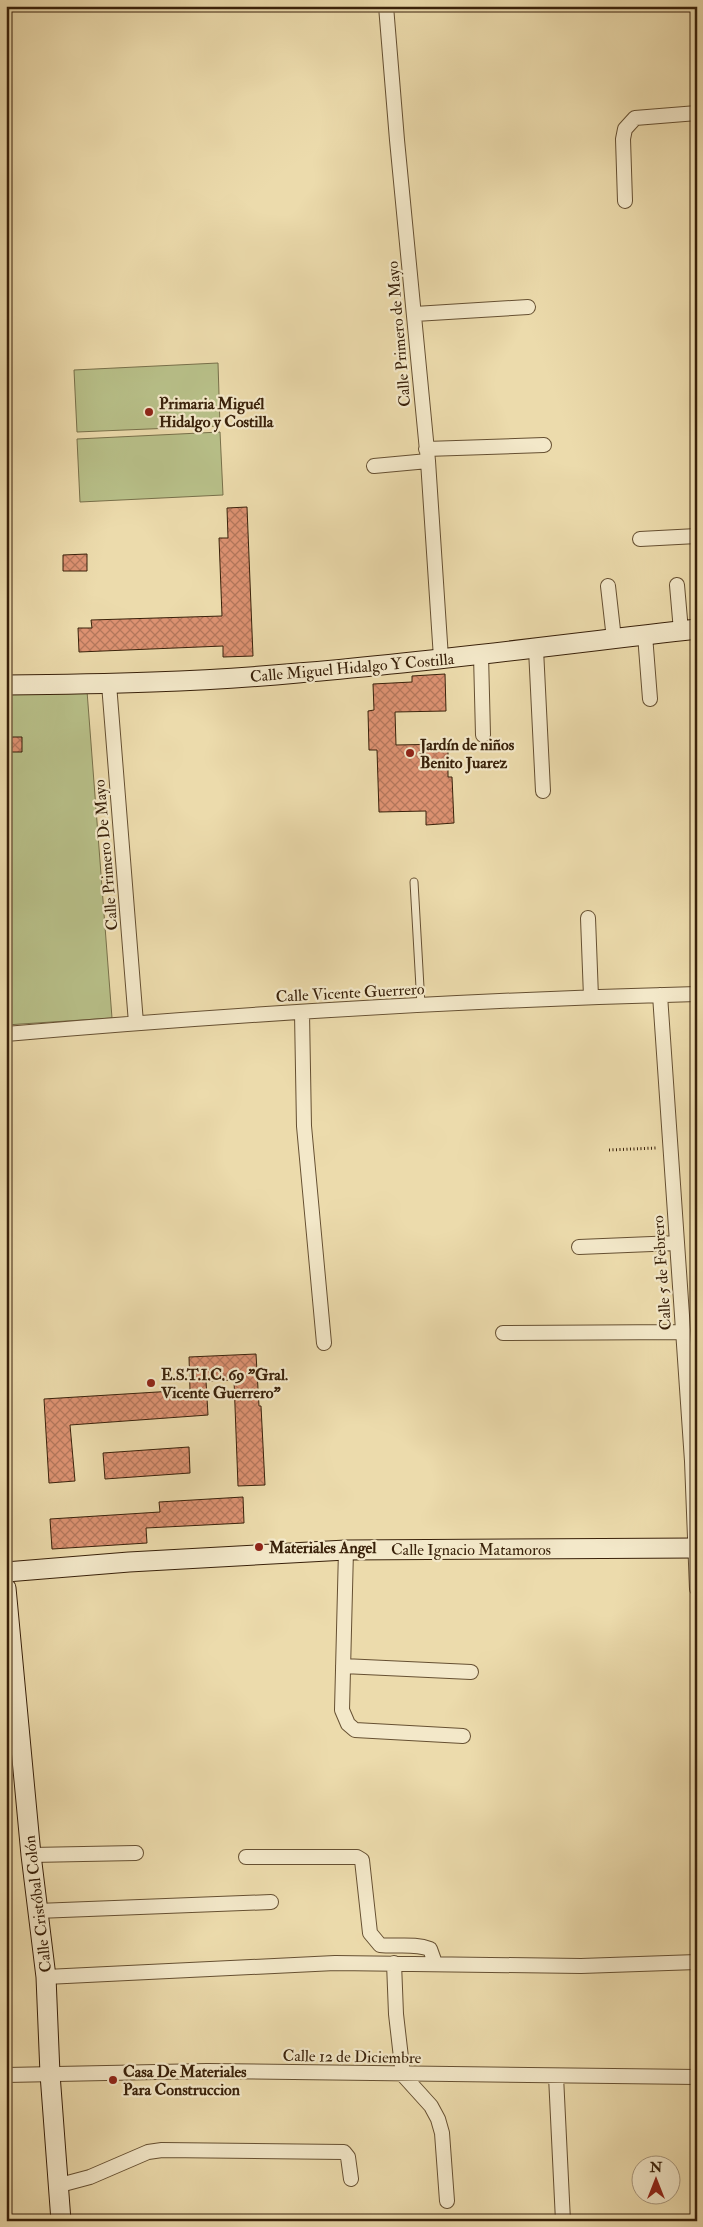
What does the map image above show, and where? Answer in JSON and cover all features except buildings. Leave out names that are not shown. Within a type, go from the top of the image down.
[{"type":"main road","name":"Calle Miguel Hidalgo Y Costilla","points":[[6,685],[109,684],[298,673],[536,649],[689,630]]},
{"type":"main road","name":"Calle Ignacio Matamoros","points":[[6,1572],[129,1562],[346,1550],[696,1548]]},
{"type":"main road","name":"Calle Cristóbal Colón","points":[[6,1588],[31,1855],[46,1977],[50,2074],[60,2185],[61,2221]]},
{"type":"street","name":"Calle Primero de Mayo","points":[[386,6],[427,455],[441,658]]},
{"type":"street","points":[[625,201],[623,139],[625,129],[635,118],[697,113]]},
{"type":"street","points":[[415,314],[528,307]]},
{"type":"street","points":[[374,466],[427,455],[544,445]]},
{"type":"street","points":[[640,539],[697,536]]},
{"type":"street","points":[[677,585],[689,630]]},
{"type":"street","points":[[608,586],[614,639]]},
{"type":"street","points":[[645,635],[650,699]]},
{"type":"street","points":[[536,649],[543,791]]},
{"type":"street","points":[[481,654],[483,735]]},
{"type":"street","name":"Calle Primero De Mayo","points":[[109,684],[136,1023]]},
{"type":"street","points":[[588,918],[591,997]]},
{"type":"street","name":"Calle Vicente Guerrero","points":[[6,1034],[136,1023],[421,1005],[697,994]]},
{"type":"street","name":"Calle 5 de Febrero","points":[[660,995],[682,1332],[694,1461],[697,1589]]},
{"type":"street","points":[[302,1012],[304,1126],[324,1343]]},
{"type":"street","points":[[579,1247],[676,1243]]},
{"type":"street","points":[[503,1333],[682,1332]]},
{"type":"street","points":[[346,1550],[342,1710],[348,1724],[355,1730],[463,1736]]},
{"type":"street","points":[[344,1666],[471,1672]]},
{"type":"street","points":[[31,1855],[136,1853]]},
{"type":"street","points":[[246,1857],[357,1857],[362,1860],[370,1933],[380,1944],[398,1947],[419,1945],[430,1948],[435,1963]]},
{"type":"street","points":[[38,1911],[271,1902]]},
{"type":"street","points":[[46,1977],[335,1963],[580,1966],[697,1962]]},
{"type":"street","points":[[394,1963],[396,2014],[403,2075],[431,2106],[438,2119],[442,2133],[447,2201]]},
{"type":"street","name":"Calle 12 de Diciembre","points":[[6,2075],[207,2071],[403,2075],[697,2077]]},
{"type":"street","points":[[556,2076],[563,2221]]},
{"type":"street","points":[[60,2185],[90,2177],[148,2152],[178,2149],[344,2152],[348,2157],[350,2179]]},
{"type":"lane","points":[[414,882],[421,1005]]},
{"type":"path","points":[[610,1150],[669,1147]]},
{"type":"green space","points":[[218,363],[220,426],[77,432],[74,370]]},
{"type":"green space","points":[[220,432],[223,495],[80,502],[77,439]]},
{"type":"green space","points":[[87,691],[112,1018],[6,1025],[6,693]]},
{"type":"place","name":"Primaria Miguél Hidalgo y Costilla","points":[[149,412]]},
{"type":"place","name":"Jardín de niños Benito Juarez","points":[[410,753]]},
{"type":"place","name":"E.S.T.I.C. 69 \"Gral. Vicente Guerrero\"","points":[[151,1383]]},
{"type":"place","name":"Materiales Angel","points":[[259,1547]]},
{"type":"place","name":"Casa De Materiales Para Construccion","points":[[113,2080]]}]
